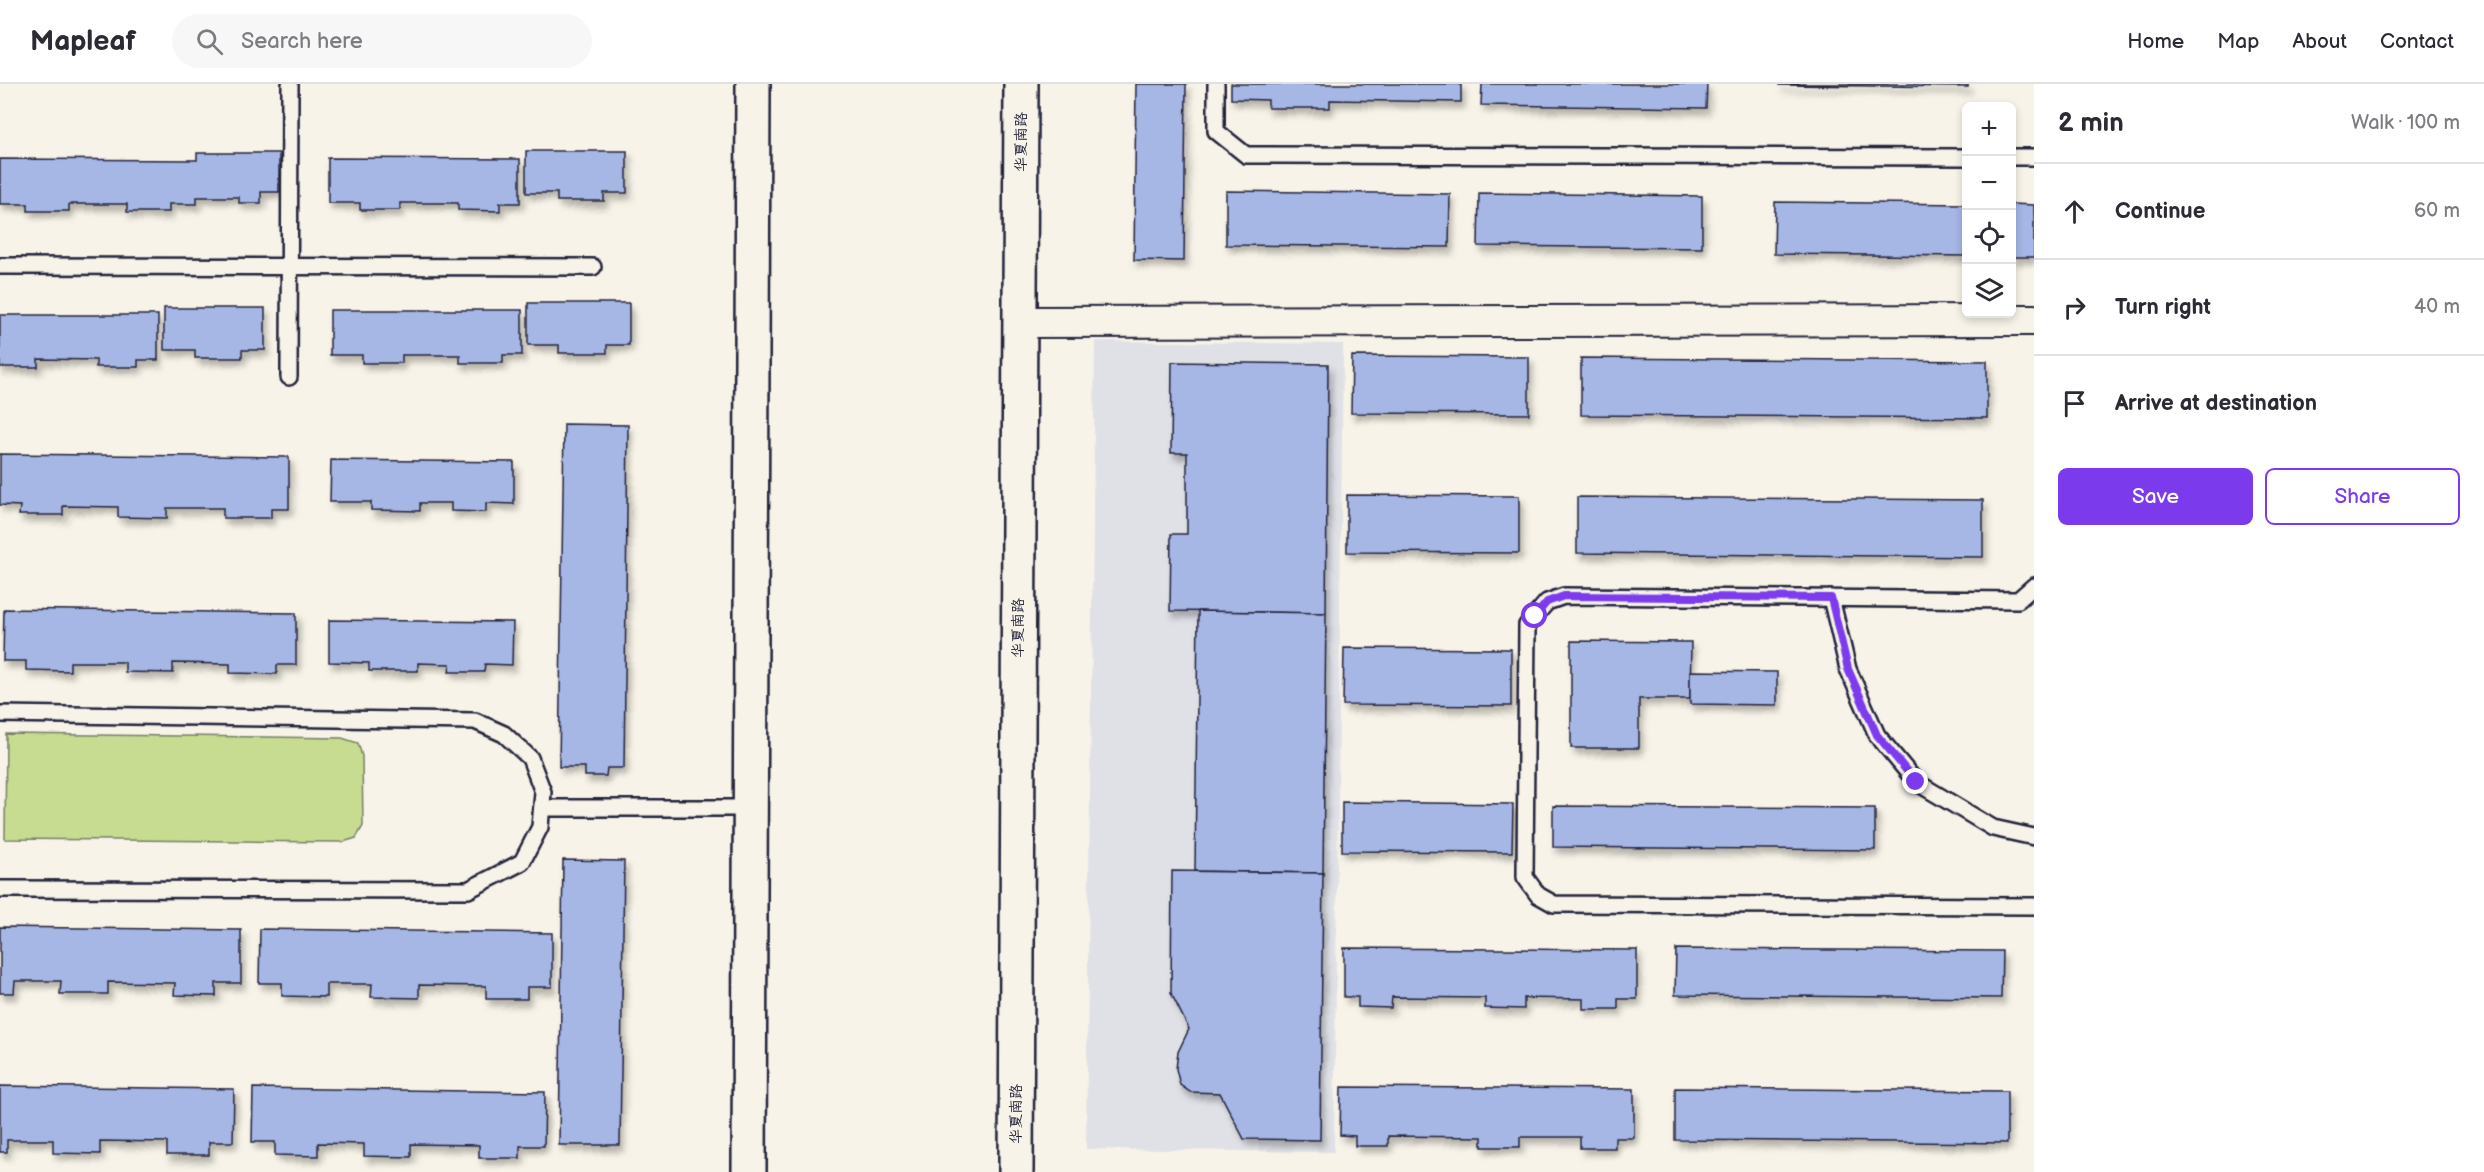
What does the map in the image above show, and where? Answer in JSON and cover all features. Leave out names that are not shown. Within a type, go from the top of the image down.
[{"type":"street","points":[[749,1172],[753,84]]},
{"type":"street","name":"华夏南路","points":[[1016,1172],[1021,84]]},
{"type":"street","points":[[1020,321],[2034,320]]},
{"type":"lane","points":[[290,84],[290,377]]},
{"type":"lane","points":[[1216,84],[1216,131],[1246,155],[1962,157]]},
{"type":"lane","points":[[2016,157],[2034,157]]},
{"type":"lane","points":[[0,266],[593,267]]},
{"type":"lane","points":[[2034,586],[2018,600],[1564,596],[1547,602],[1527,624],[1526,878],[1538,895],[1554,904],[2034,906]]},
{"type":"lane","points":[[1831,598],[1848,669],[1877,735],[1916,782],[1993,828],[2034,837]]},
{"type":"lane","points":[[0,714],[475,721],[504,734],[530,758],[543,792],[540,827],[522,862],[468,890],[0,889]]},
{"type":"lane","points":[[542,808],[750,808]]},
{"type":"shaded area","points":[[1095,341],[1343,344],[1334,1152],[1086,1149]]},
{"type":"green space","points":[[6,734],[342,738],[358,743],[362,756],[363,826],[356,838],[343,842],[5,839]]},
{"type":"building","points":[[1136,84],[1186,84],[1184,261],[1134,260]]},
{"type":"building","points":[[1231,84],[1461,84],[1461,102],[1330,100],[1330,108],[1268,108],[1268,100],[1231,99]]},
{"type":"building","points":[[1482,84],[1707,84],[1706,108],[1481,105]]},
{"type":"building","points":[[1968,84],[1968,87],[1779,85]]},
{"type":"building","points":[[526,151],[627,151],[627,193],[604,193],[604,201],[557,201],[557,193],[526,193]]},
{"type":"building","points":[[197,153],[279,153],[279,192],[261,192],[261,203],[239,203],[239,197],[197,197],[197,204],[169,204],[169,212],[127,212],[127,204],[69,204],[69,211],[28,211],[28,204],[0,204],[0,159],[197,160]]},
{"type":"building","points":[[328,158],[520,159],[520,203],[500,203],[500,211],[458,210],[458,203],[400,203],[400,210],[360,210],[360,203],[328,203]]},
{"type":"building","points":[[1226,191],[1450,194],[1449,247],[1226,245]]},
{"type":"building","points":[[1479,193],[1702,196],[1702,248],[1478,246]]},
{"type":"building","points":[[1775,202],[1962,204],[1962,256],[1774,254]]},
{"type":"building","points":[[2016,204],[2034,205],[2034,257],[2016,257]]},
{"type":"building","points":[[528,303],[629,303],[629,345],[607,345],[607,353],[559,353],[559,345],[528,345]]},
{"type":"building","points":[[164,308],[265,308],[265,350],[242,350],[242,358],[195,358],[195,350],[164,350]]},
{"type":"building","points":[[330,310],[522,310],[522,355],[503,355],[503,363],[460,363],[460,355],[402,355],[402,363],[362,363],[362,355],[330,355]]},
{"type":"building","points":[[0,315],[158,315],[158,360],[138,360],[138,367],[96,367],[96,360],[38,359],[38,367],[0,367]]},
{"type":"building","points":[[1352,356],[1529,357],[1529,414],[1351,413]]},
{"type":"building","points":[[1581,358],[1987,361],[1987,418],[1581,415]]},
{"type":"building","points":[[1172,362],[1328,364],[1326,613],[1170,611],[1171,534],[1187,534],[1187,453],[1171,453]]},
{"type":"building","points":[[564,424],[628,425],[624,768],[607,768],[606,776],[585,776],[585,767],[559,767]]},
{"type":"building","points":[[0,454],[289,457],[289,509],[271,509],[271,518],[223,518],[223,508],[167,508],[167,518],[118,517],[118,507],[63,506],[63,515],[19,515],[20,506],[0,505]]},
{"type":"building","points":[[331,460],[514,462],[514,504],[486,503],[486,512],[451,511],[451,503],[420,503],[420,511],[371,510],[371,502],[330,502]]},
{"type":"building","points":[[1347,495],[1519,496],[1519,553],[1347,552]]},
{"type":"building","points":[[1577,497],[1983,500],[1983,557],[1577,553]]},
{"type":"building","points":[[4,609],[296,613],[296,665],[277,665],[277,674],[230,673],[230,664],[173,663],[173,673],[125,672],[125,662],[70,662],[70,671],[26,670],[26,661],[3,661]]},
{"type":"building","points":[[1198,611],[1326,613],[1323,873],[1195,871]]},
{"type":"building","points":[[329,620],[513,622],[512,665],[485,664],[484,672],[449,672],[450,664],[418,663],[418,671],[369,671],[369,663],[329,662]]},
{"type":"building","points":[[1571,641],[1691,642],[1690,699],[1639,699],[1639,748],[1571,748]]},
{"type":"building","points":[[1344,648],[1511,649],[1511,706],[1343,705]]},
{"type":"building","points":[[1690,671],[1777,672],[1777,705],[1690,704]]},
{"type":"building","points":[[1342,802],[1513,804],[1512,852],[1342,851]]},
{"type":"building","points":[[1553,806],[1875,808],[1875,850],[1553,847]]},
{"type":"building","points":[[563,860],[624,861],[620,1145],[559,1145]]},
{"type":"building","points":[[1172,871],[1323,873],[1320,1140],[1244,1139],[1220,1093],[1190,1092],[1180,1085],[1176,1069],[1178,1052],[1189,1029],[1171,993]]},
{"type":"building","points":[[0,927],[241,930],[241,983],[216,983],[216,996],[174,995],[175,983],[108,982],[108,994],[60,994],[61,981],[15,981],[14,993],[0,993]]},
{"type":"building","points":[[260,929],[552,933],[552,987],[527,987],[527,999],[486,999],[486,986],[419,985],[419,998],[371,997],[372,984],[326,984],[326,997],[282,996],[282,983],[259,983]]},
{"type":"building","points":[[1344,948],[1637,950],[1637,999],[1618,999],[1618,1009],[1583,1009],[1583,999],[1524,998],[1524,1009],[1485,1008],[1485,998],[1392,997],[1391,1008],[1358,1007],[1358,997],[1344,997]]},
{"type":"building","points":[[1676,949],[2002,951],[2001,998],[1675,995]]},
{"type":"building","points":[[0,1086],[234,1089],[233,1142],[209,1142],[209,1155],[167,1155],[167,1142],[100,1141],[100,1154],[53,1153],[53,1140],[7,1140],[7,1152],[0,1152]]},
{"type":"building","points":[[1341,1087],[1634,1089],[1634,1138],[1615,1138],[1615,1148],[1580,1148],[1580,1137],[1520,1137],[1520,1147],[1482,1147],[1482,1137],[1388,1136],[1388,1146],[1355,1146],[1355,1136],[1340,1135]]},
{"type":"building","points":[[253,1088],[545,1092],[544,1146],[520,1146],[520,1158],[479,1158],[479,1145],[411,1144],[411,1157],[364,1156],[364,1144],[318,1143],[318,1156],[275,1155],[275,1142],[252,1142]]},
{"type":"building","points":[[1675,1088],[2007,1091],[2007,1143],[1675,1140]]},
{"type":"route","points":[[1535,616],[1547,602],[1564,596],[1831,598],[1848,669],[1877,735],[1916,782]]}]
